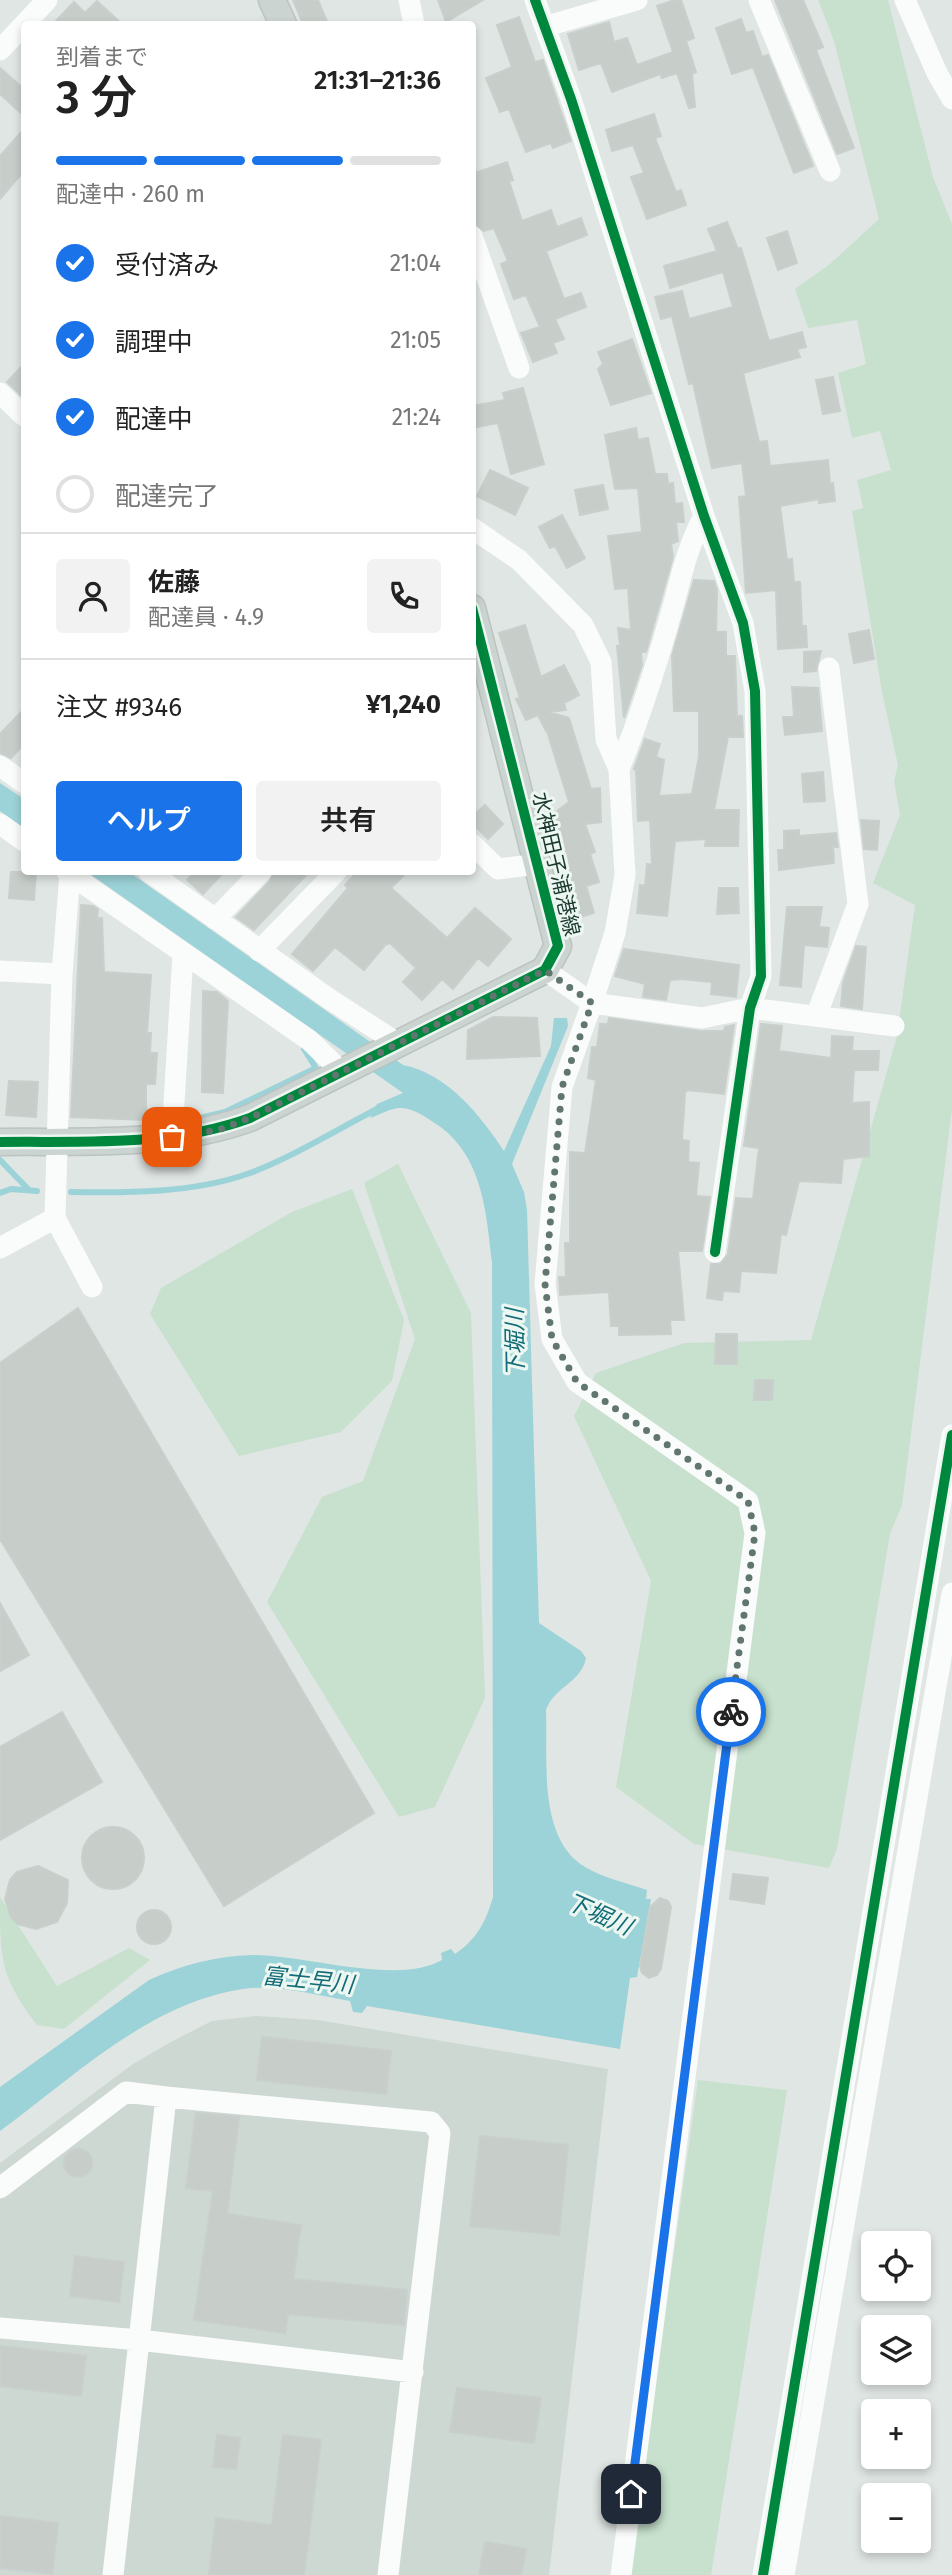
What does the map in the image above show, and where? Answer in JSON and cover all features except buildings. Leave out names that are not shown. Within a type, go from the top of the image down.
[{"type":"main road","points":[[272,0],[282,21]]},
{"type":"main road","name":"水神田子浦港線","points":[[476,624],[558,946],[545,970]]},
{"type":"main road","points":[[0,1142],[172,1137],[218,1130],[250,1118],[545,970]]},
{"type":"street","points":[[27,21],[47,0]]},
{"type":"street","points":[[409,0],[413,21]]},
{"type":"street","points":[[535,0],[547,26],[704,516],[743,623],[755,691],[761,976],[750,1008],[716,1252]]},
{"type":"street","points":[[547,26],[636,0]]},
{"type":"street","points":[[759,0],[830,171]]},
{"type":"street","points":[[905,0],[937,73],[952,99]]},
{"type":"street","points":[[0,50],[21,28]]},
{"type":"street","points":[[476,247],[519,368]]},
{"type":"street","points":[[0,393],[21,413]]},
{"type":"street","points":[[619,769],[665,636],[691,538],[704,516]]},
{"type":"street","points":[[476,531],[519,561],[583,625],[601,662],[606,739],[619,769],[625,875],[615,933],[562,1087],[545,1284],[552,1339],[577,1382],[748,1501],[755,1533],[621,2575]]},
{"type":"street","points":[[817,1014],[858,904],[829,668]]},
{"type":"street","points":[[0,766],[21,781]]},
{"type":"street","points":[[0,824],[21,839]]},
{"type":"street","points":[[476,848],[498,869],[538,864]]},
{"type":"street","points":[[68,875],[55,1142],[55,1218],[92,1287]]},
{"type":"street","points":[[72,875],[348,1069]]},
{"type":"street","points":[[153,875],[395,1046]]},
{"type":"street","points":[[215,919],[258,875]]},
{"type":"street","points":[[259,951],[333,875]]},
{"type":"street","points":[[172,1137],[183,954]]},
{"type":"street","points":[[545,970],[592,1003],[702,1018],[750,1008],[817,1014],[894,1026]]},
{"type":"street","points":[[0,971],[62,974]]},
{"type":"street","points":[[0,1248],[55,1218]]},
{"type":"street","points":[[763,2575],[952,1435]]},
{"type":"street","points":[[785,2575],[952,1593]]},
{"type":"street","points":[[0,2188],[126,2092],[431,2122],[437,2126],[440,2133],[388,2575]]},
{"type":"street","points":[[113,2575],[166,2097]]},
{"type":"street","points":[[0,2328],[139,2340],[413,2372]]},
{"type":"shaded area","points":[[257,2016],[318,2020],[608,2069],[549,2575],[0,2575],[0,2163],[133,2064],[169,2043],[212,2021]]},
{"type":"green space","points":[[818,0],[888,0],[933,177],[952,224],[952,1109],[902,1505],[890,1534],[837,1849],[829,1868],[694,1844],[616,1787],[651,1581],[574,1416],[596,1373],[684,1343],[811,1340],[897,1036],[915,905],[873,883],[900,815],[894,781],[898,765],[882,692],[852,511],[863,508],[857,480],[891,470],[880,431],[852,438],[838,373],[866,364],[857,320],[808,328],[795,289],[830,264],[879,219],[834,41]]},
{"type":"green space","points":[[398,1164],[471,1313],[485,1698],[435,1807],[399,1817],[267,1602],[322,1497],[363,1481],[415,1339],[364,1183]]},
{"type":"green space","points":[[352,1189],[404,1320],[392,1381],[341,1432],[239,1456],[150,1314],[161,1288],[292,1212]]},
{"type":"green space","points":[[0,1897],[57,1986],[129,1948],[150,1960],[64,2029],[37,2025],[16,1993],[5,1966]]},
{"type":"green space","points":[[698,2080],[787,2090],[711,2575],[629,2575]]},
{"type":"water","points":[[0,783],[21,797],[21,826],[0,811]]},
{"type":"water","points":[[91,875],[133,875],[403,1065],[434,1077],[448,1087],[473,1110],[504,1151],[551,1046],[554,1018],[567,1018],[568,1026],[512,1164],[524,1192],[527,1210],[539,1623],[581,1651],[586,1658],[579,1673],[555,1696],[546,1710],[548,1796],[559,1837],[570,1854],[592,1871],[647,1890],[646,1899],[651,1899],[637,1977],[630,1978],[620,2049],[367,2006],[362,2013],[353,2012],[350,2001],[296,1991],[243,1989],[209,1997],[144,2026],[85,2066],[0,2131],[0,2087],[149,1980],[199,1962],[252,1955],[376,1970],[423,1967],[442,1960],[441,1953],[451,1949],[455,1954],[469,1943],[487,1914],[493,1897],[492,1262],[478,1182],[461,1147],[447,1133],[412,1110],[389,1110],[370,1118],[377,1104],[403,1093]]},
{"type":"waterway","points":[[196,1119],[225,1112],[316,1068],[304,1049]]},
{"type":"waterway","points":[[71,1192],[160,1190],[226,1180],[280,1160],[381,1107]]},
{"type":"waterway","points":[[0,1160],[29,1190]]},
{"type":"waterway","points":[[0,1193],[11,1189],[37,1191]]},
{"type":"cycle path","points":[[535,0],[571,99],[704,516],[743,623],[755,691],[761,976],[750,1008],[715,1252]]},
{"type":"cycle path","points":[[0,1142],[95,1142],[158,1138],[189,1134],[250,1118],[545,970],[558,946],[476,624]]},
{"type":"cycle path","points":[[763,2575],[952,1435]]},
{"type":"way so far","points":[[172,1137],[218,1130],[250,1118],[545,970],[592,1003],[562,1087],[545,1284],[552,1339],[577,1382],[748,1501],[755,1533],[731,1712]]},
{"type":"route","points":[[631,2494],[731,1712]]},
{"type":"water label","name":"下堀川","points":[[515,1343]]},
{"type":"water label","name":"下堀川","points":[[599,1914]]},
{"type":"water label","name":"富士早川","points":[[308,1980]]}]
